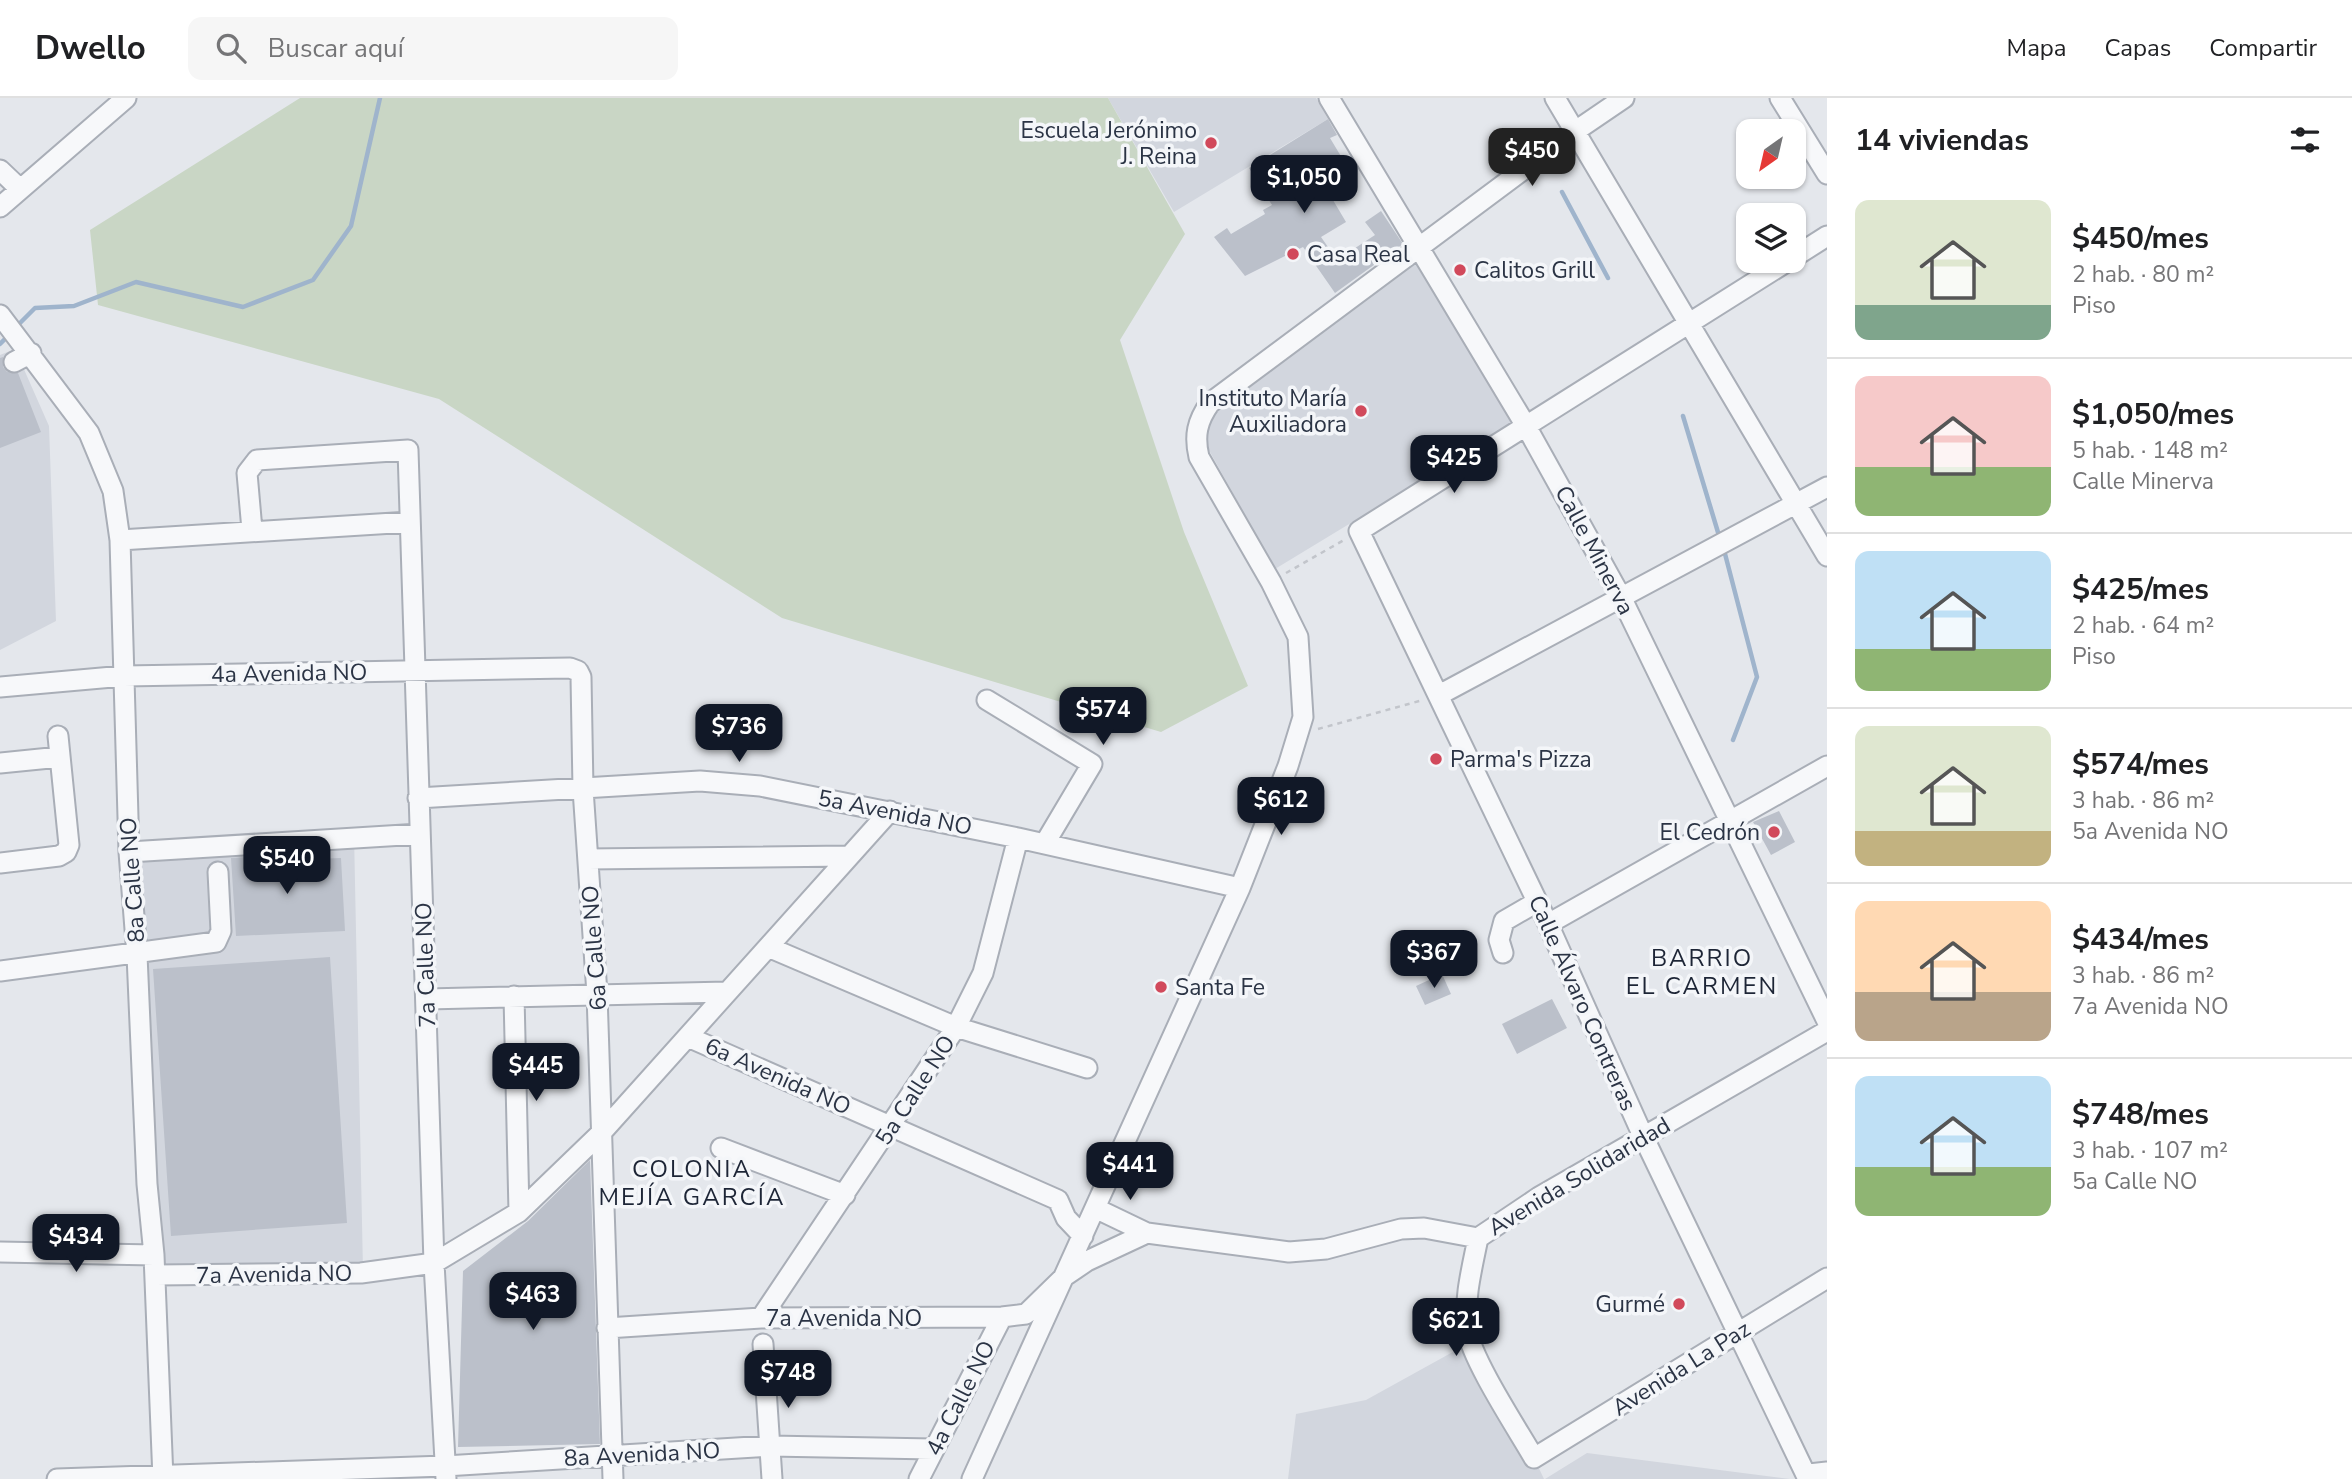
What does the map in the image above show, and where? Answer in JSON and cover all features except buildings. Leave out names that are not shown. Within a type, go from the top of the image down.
[{"type":"street","points":[[0,207],[126,98]]},
{"type":"street","name":"Calle Minerva","points":[[1329,98],[1526,426],[1621,597],[1827,1021]]},
{"type":"street","points":[[1555,98],[1827,556]]},
{"type":"street","points":[[972,1479],[1097,1209],[1240,888],[1303,717],[1298,637],[1271,582],[1199,457],[1198,423],[1210,403],[1574,132],[1624,98]]},
{"type":"street","points":[[1780,98],[1827,174]]},
{"type":"street","points":[[0,170],[20,190]]},
{"type":"street","points":[[1806,249],[1827,236]]},
{"type":"street","points":[[1359,531],[1769,273]]},
{"type":"street","name":"8a Calle NO","points":[[2,317],[18,337],[22,357],[89,433],[113,491],[120,540],[129,852],[154,1265],[163,1477]]},
{"type":"street","name":"7a Calle NO","points":[[253,530],[247,473],[257,460],[408,450],[434,1263],[445,1472]]},
{"type":"street","points":[[1439,695],[1827,487]]},
{"type":"street","points":[[120,540],[410,522]]},
{"type":"street","name":"Calle Álvaro Contreras","points":[[1359,531],[1548,924],[1643,1136],[1739,1332],[1815,1475]]},
{"type":"street","name":"4a Avenida NO","points":[[0,687],[124,676],[569,668],[578,671]]},
{"type":"street","name":"6a Calle NO","points":[[578,671],[581,677],[583,789],[597,994],[612,1479]]},
{"type":"street","points":[[987,700],[1092,764],[1045,844]]},
{"type":"street","points":[[0,863],[59,856],[66,852],[69,845],[58,736]]},
{"type":"street","points":[[0,762],[60,757]]},
{"type":"street","points":[[1548,924],[1827,766]]},
{"type":"street","name":"5a Avenida NO","points":[[418,798],[700,781],[760,786],[1018,838],[1240,888]]},
{"type":"street","points":[[434,1263],[519,1212],[602,1132],[890,811]]},
{"type":"street","points":[[129,852],[420,834]]},
{"type":"street","name":"5a Calle NO","points":[[761,1318],[956,1027],[983,973],[1018,838]]},
{"type":"street","points":[[588,859],[849,856]]},
{"type":"street","points":[[0,971],[216,943],[221,932],[218,872]]},
{"type":"street","points":[[1503,953],[1499,940],[1504,921],[1537,902]]},
{"type":"street","points":[[768,947],[956,1027],[1087,1068]]},
{"type":"street","points":[[427,999],[727,992]]},
{"type":"street","points":[[514,996],[519,1212]]},
{"type":"street","name":"Avenida Solidaridad","points":[[1097,1209],[1147,1233],[1289,1252],[1326,1249],[1401,1229],[1424,1228],[1478,1238],[1539,1197],[1827,1031]]},
{"type":"street","name":"6a Avenida NO","points":[[688,1037],[1058,1200],[1066,1218],[1083,1236]]},
{"type":"street","points":[[720,1148],[845,1195]]},
{"type":"street","name":"Avenida Solidaridad","points":[[1065,1276],[1115,1246],[1147,1233]]},
{"type":"street","name":"Avenida La Paz","points":[[1478,1238],[1468,1291],[1467,1331],[1499,1398],[1534,1458],[1827,1278]]},
{"type":"street","name":"7a Avenida NO","points":[[0,1252],[154,1265],[360,1273],[434,1263]]},
{"type":"street","name":"7a Avenida NO","points":[[607,1328],[761,1318],[1002,1317],[1026,1314],[1065,1276]]},
{"type":"street","name":"4a Calle NO","points":[[919,1479],[1002,1317]]},
{"type":"street","points":[[763,1344],[772,1479]]},
{"type":"street","name":"8a Avenida NO","points":[[57,1479],[445,1472],[611,1455],[770,1446],[933,1449]]},
{"type":"path","points":[[1271,582],[1359,531]]},
{"type":"path","points":[[1297,734],[1439,695]]},
{"type":"shaded area","name":"Escuela Jerónimo J. Reina","points":[[1108,98],[1316,98],[1328,119],[1174,212]]},
{"type":"shaded area","name":"Instituto María Auxiliadora","points":[[1415,259],[1514,424],[1275,569],[1205,443],[1206,428],[1220,407]]},
{"type":"shaded area","points":[[15,349],[49,426],[56,621],[0,650],[0,355]]},
{"type":"shaded area","points":[[354,834],[363,1271],[158,1272],[131,849]]},
{"type":"shaded area","points":[[1460,1348],[1518,1451],[1534,1458],[1544,1479],[1288,1479],[1296,1414],[1366,1400]]},
{"type":"shaded area","points":[[1587,1453],[1790,1479],[1545,1479]]},
{"type":"green space","points":[[300,98],[1108,98],[1185,234],[1120,340],[1184,532],[1248,686],[1161,732],[782,618],[439,399],[98,305],[90,230]]},
{"type":"waterway","points":[[17,326],[35,308],[74,306],[136,282],[243,307],[313,280],[351,226],[380,98]]},
{"type":"waterway","points":[[1562,192],[1608,278]]},
{"type":"waterway","points":[[0,344],[9,335]]},
{"type":"waterway","points":[[1683,416],[1720,539]]},
{"type":"waterway","points":[[1724,550],[1757,677],[1733,740]]},
{"type":"place","name":"Escuela Jerónimo J. Reina","points":[[1211,143]]},
{"type":"place","name":"Casa Real","points":[[1293,254]]},
{"type":"place","name":"Calitos Grill","points":[[1460,270]]},
{"type":"place","name":"Instituto María Auxiliadora","points":[[1361,411]]},
{"type":"place","name":"Parma's Pizza","points":[[1436,759]]},
{"type":"place","name":"El Cedrón","points":[[1774,832]]},
{"type":"place","name":"Santa Fe","points":[[1161,987]]},
{"type":"place","name":"Gurmé","points":[[1679,1304]]},
{"type":"district","name":"BARRIO EL CARMEN","points":[[1702,972]]},
{"type":"district","name":"COLONIA MEJÍA GARCÍA","points":[[692,1183]]}]
